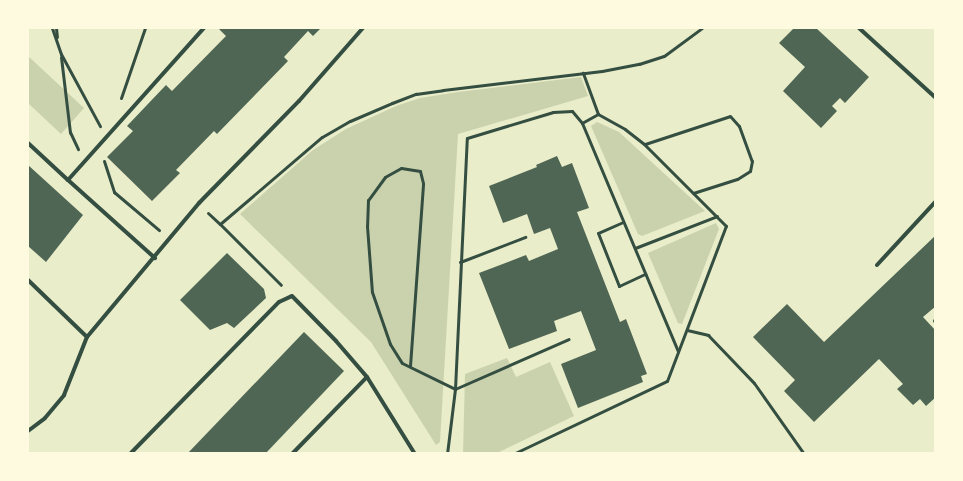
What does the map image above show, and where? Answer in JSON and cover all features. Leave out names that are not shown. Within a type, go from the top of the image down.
[{"type":"lane","points":[[70,179],[204,28]]},
{"type":"lane","points":[[28,431],[45,418],[64,395],[87,336],[155,258],[199,203],[299,102],[364,28]]},
{"type":"lane","points":[[859,28],[936,98]]},
{"type":"lane","points":[[28,143],[70,179],[155,258]]},
{"type":"lane","points":[[877,265],[936,201]]},
{"type":"lane","points":[[28,280],[87,336]]},
{"type":"lane","points":[[130,454],[267,313],[279,302],[292,296],[336,341],[367,377],[415,454]]},
{"type":"lane","points":[[292,454],[367,377]]},
{"type":"path","points":[[56,28],[58,45]]},
{"type":"path","points":[[120,103],[145,28]]},
{"type":"path","points":[[220,224],[322,137],[350,121],[392,103],[416,94],[639,64],[664,56],[702,28]]},
{"type":"path","points":[[61,54],[70,132],[78,149],[70,179]]},
{"type":"path","points":[[513,454],[667,381],[726,226],[644,144],[624,129],[598,114],[583,73]]},
{"type":"path","points":[[447,454],[455,389],[467,138],[553,112],[572,111],[582,123],[678,352]]},
{"type":"path","points":[[582,123],[598,114]]},
{"type":"path","points":[[644,144],[730,116],[739,126],[752,162],[750,171],[737,179],[693,193]]},
{"type":"path","points":[[410,366],[423,183],[420,171],[401,168],[385,177],[368,200],[367,226],[372,292],[390,344],[402,362],[455,389]]},
{"type":"path","points":[[199,203],[292,296]]},
{"type":"path","points":[[635,248],[717,216]]},
{"type":"path","points":[[623,222],[598,233],[619,286],[645,274]]},
{"type":"path","points":[[460,262],[525,237]]},
{"type":"path","points":[[686,330],[708,335],[754,383],[804,454]]},
{"type":"path","points":[[455,389],[569,339]]},
{"type":"green space","points":[[28,56],[84,108],[61,134],[28,103]]},
{"type":"green space","points":[[581,77],[588,96],[458,134],[440,442],[436,445],[371,342],[240,214],[313,150],[346,129],[396,106],[420,98],[458,92]]},
{"type":"green space","points":[[597,122],[619,132],[705,211],[642,236],[638,234],[591,126]]},
{"type":"green space","points":[[716,223],[719,229],[682,324],[678,323],[648,253]]},
{"type":"green space","points":[[507,358],[516,377],[550,362],[574,416],[497,453],[463,454],[465,374]]},
{"type":"building","points":[[321,28],[313,36],[308,31],[284,57],[288,61],[217,134],[214,131],[176,170],[180,173],[152,201],[107,157],[133,131],[127,126],[166,85],[172,91],[226,36],[219,29]]},
{"type":"building","points":[[794,28],[816,28],[869,77],[845,103],[840,98],[832,106],[837,111],[821,128],[783,91],[805,67],[779,43]]},
{"type":"building","points":[[557,156],[562,167],[572,163],[589,208],[577,212],[620,322],[626,319],[647,374],[641,376],[643,382],[578,408],[561,364],[596,350],[581,311],[554,321],[557,331],[509,349],[479,273],[526,255],[529,261],[558,249],[550,228],[534,234],[527,214],[503,223],[489,186],[537,167],[536,165]]},
{"type":"building","points":[[28,165],[83,215],[46,262],[28,246]]},
{"type":"building","points":[[936,235],[936,306],[923,317],[936,331],[936,397],[926,406],[920,399],[913,405],[897,389],[903,384],[879,359],[814,422],[784,391],[795,380],[753,337],[787,304],[824,342]]},
{"type":"building","points":[[227,253],[264,289],[266,298],[234,328],[227,323],[210,330],[180,300]]},
{"type":"building","points":[[304,332],[344,371],[265,454],[187,454]]}]
